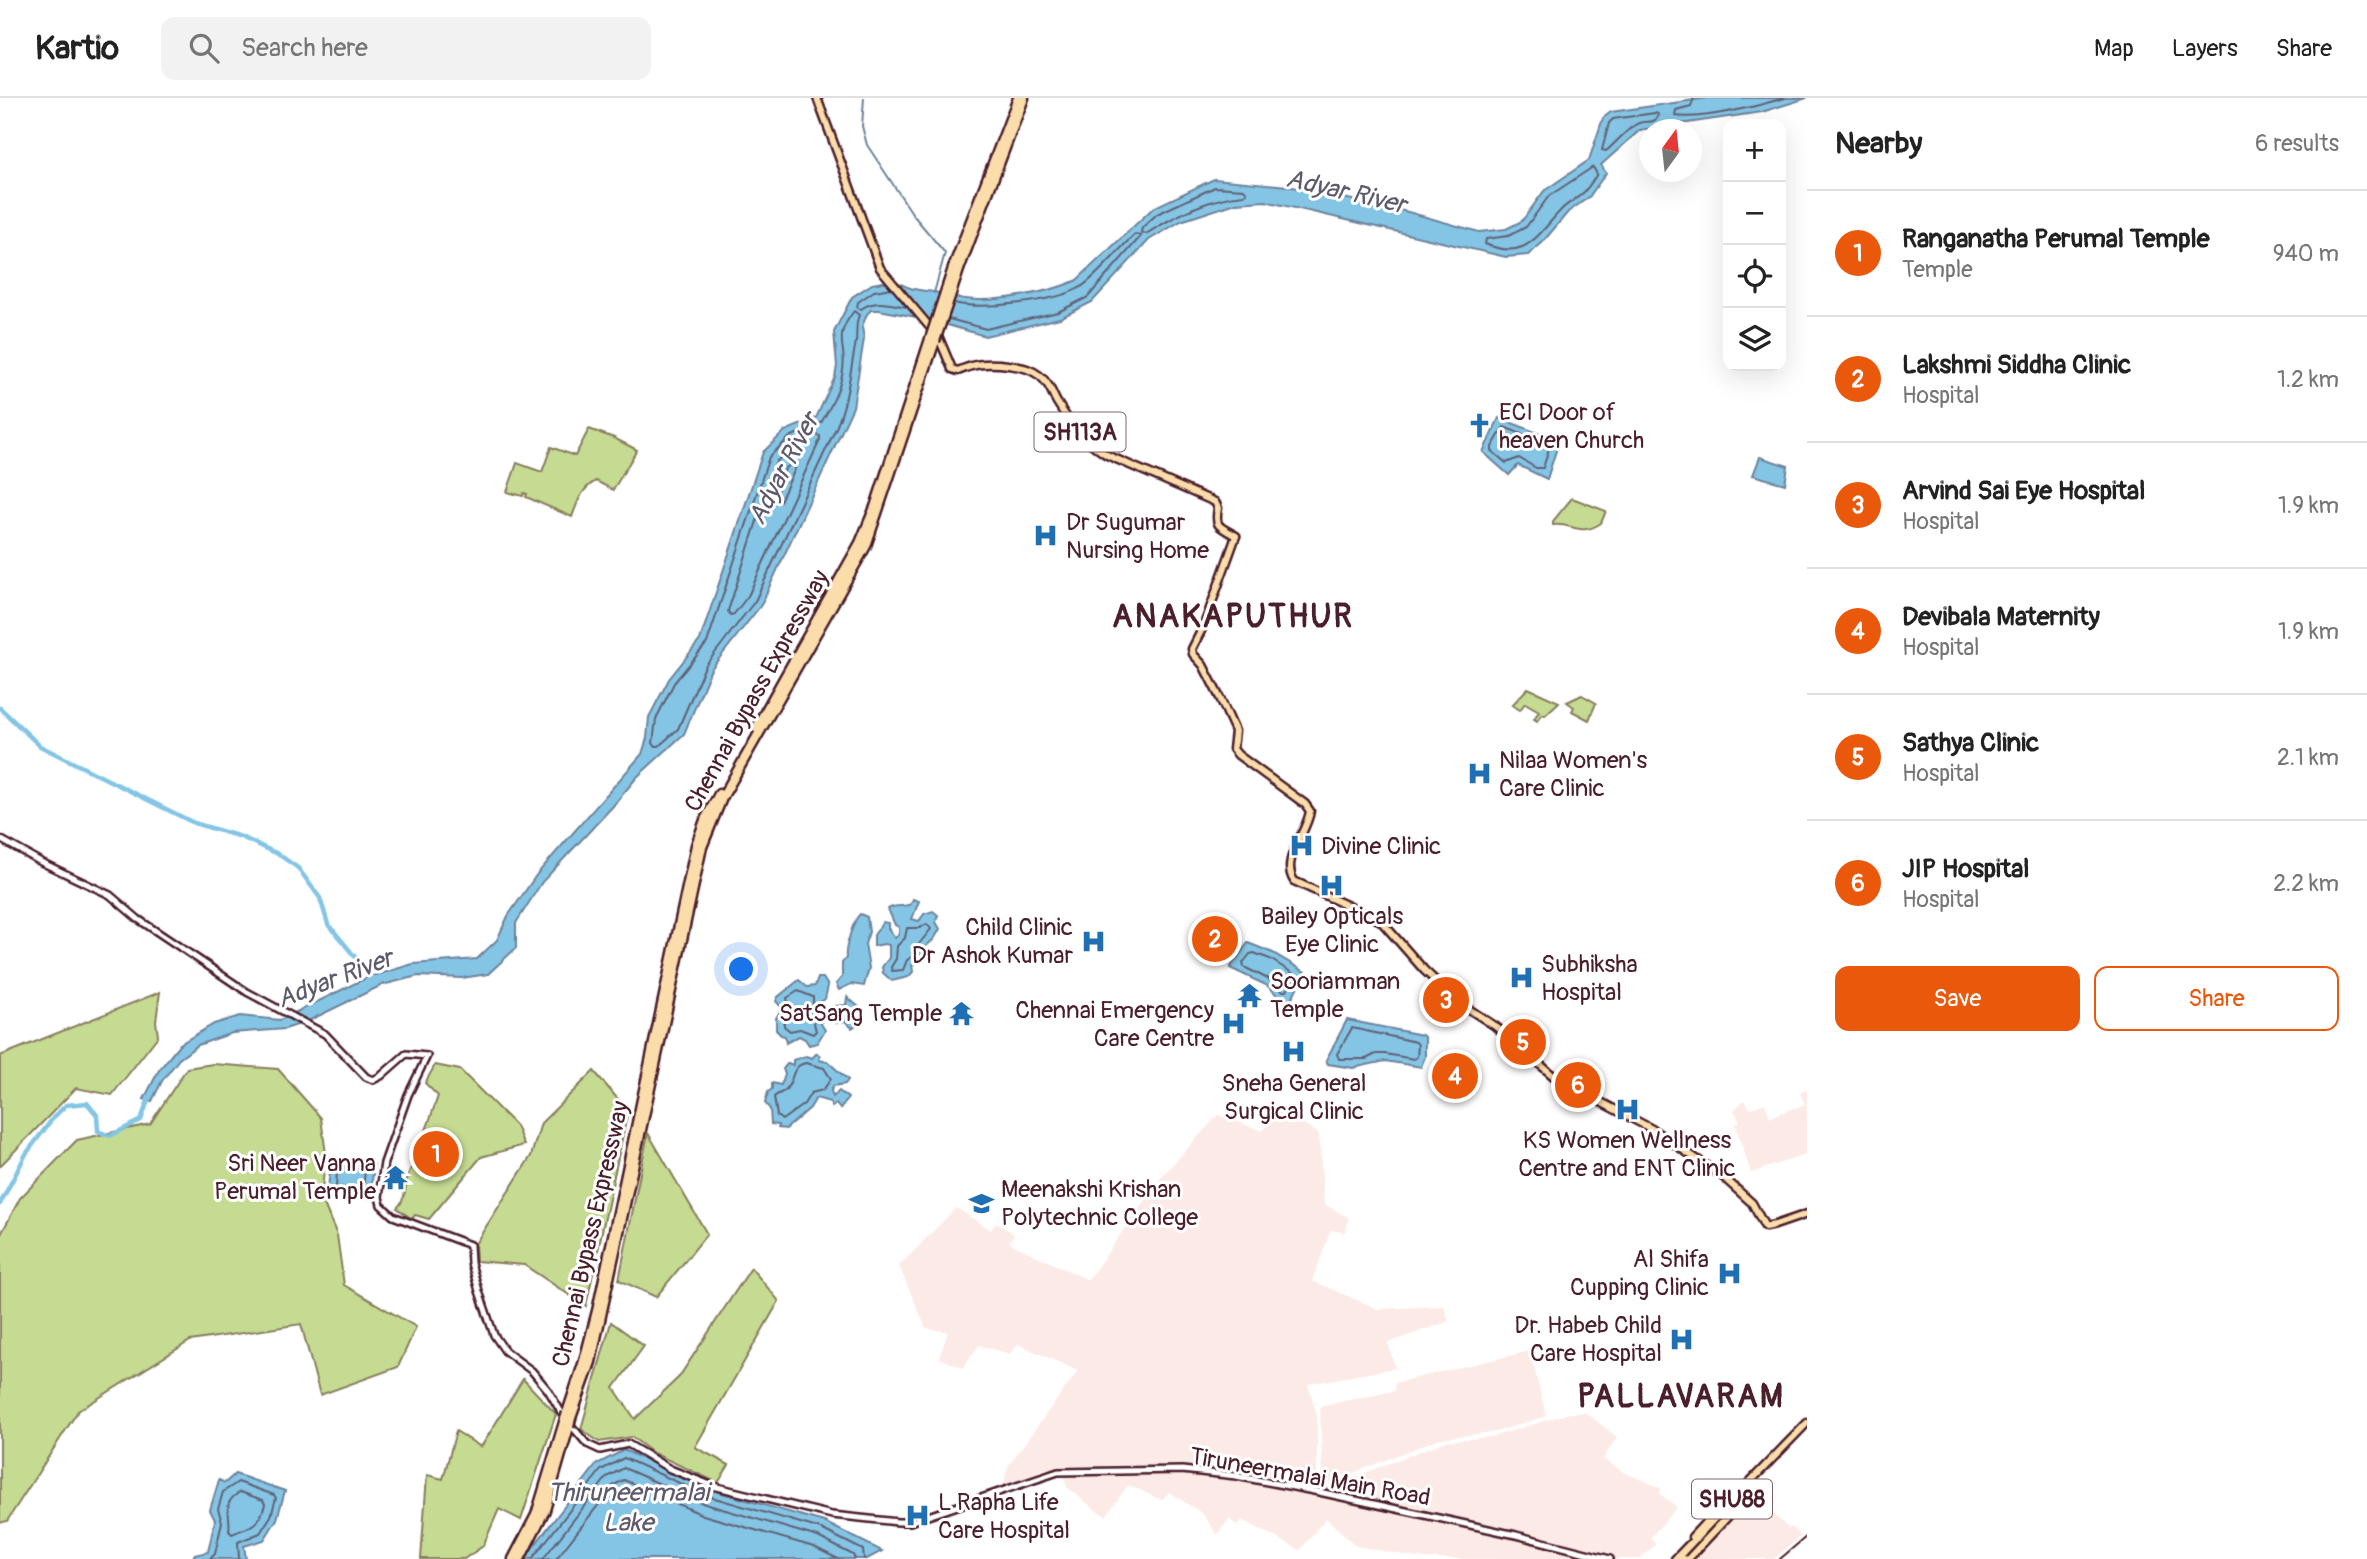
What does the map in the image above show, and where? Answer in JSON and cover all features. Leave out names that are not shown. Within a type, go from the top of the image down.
[{"type":"highway","name":"Chennai Bypass Expressway","points":[[513,1559],[536,1516],[566,1419],[591,1362],[699,846],[722,798],[866,546],[957,266],[1018,98]]},
{"type":"highway","name":"Chennai Bypass Expressway","points":[[957,266],[1024,98]]},
{"type":"highway","name":"Chennai Bypass Expressway","points":[[520,1559],[545,1510],[566,1419]]},
{"type":"main road","name":"SH113A","points":[[817,98],[881,270],[939,338],[952,369],[958,371],[976,363],[1024,367],[1040,374],[1058,404],[1093,447],[1215,502],[1219,526],[1236,536],[1192,649],[1203,665],[1235,731],[1233,748],[1238,755],[1305,804],[1310,811],[1292,857],[1290,874]]},
{"type":"main road","name":"Tiruneermalai Main Road","points":[[0,839],[110,895],[138,919],[247,992],[325,1034],[366,1077],[373,1080],[381,1076],[406,1054],[427,1056],[400,1117],[382,1174],[379,1197],[381,1205],[393,1216],[470,1245],[472,1271],[498,1342],[512,1357],[532,1371],[566,1419],[590,1444],[600,1446],[624,1440],[632,1441],[662,1462],[720,1488],[832,1515],[910,1522],[1059,1472],[1182,1470],[1236,1476],[1319,1492],[1516,1535],[1608,1559]]},
{"type":"main road","points":[[1285,884],[1290,874],[1298,885],[1381,921],[1451,996],[1495,1026],[1557,1079],[1672,1140],[1734,1186],[1752,1203],[1765,1227],[1807,1214]]},
{"type":"main road","name":"SHU88","points":[[1682,1559],[1695,1551],[1738,1497],[1748,1490],[1807,1425]]},
{"type":"main road","name":"SHU88","points":[[1673,1559],[1794,1439]]},
{"type":"main road","points":[[1673,1559],[1730,1496],[1738,1497],[1739,1505],[1688,1559]]},
{"type":"shaded area","points":[[1807,1089],[1807,1154],[1751,1173],[1735,1124],[1740,1122],[1734,1110],[1744,1100],[1750,1109],[1765,1103],[1770,1117],[1805,1104],[1800,1093]]},
{"type":"shaded area","points":[[1274,1103],[1319,1134],[1324,1204],[1349,1218],[1345,1232],[1331,1230],[1312,1281],[1378,1309],[1444,1306],[1449,1321],[1388,1343],[1395,1368],[1308,1384],[1317,1416],[1317,1488],[1224,1471],[1148,1466],[1049,1471],[1012,1484],[1004,1483],[1008,1466],[1078,1371],[1018,1344],[1010,1354],[979,1345],[963,1368],[939,1358],[948,1332],[926,1328],[899,1266],[956,1208],[991,1230],[996,1223],[1014,1234],[1009,1242],[1088,1280],[1163,1175],[1218,1115],[1263,1131]]},
{"type":"shaded area","points":[[1530,1351],[1546,1416],[1495,1432],[1440,1438],[1323,1485],[1320,1406],[1395,1391],[1394,1383]]},
{"type":"shaded area","points":[[1570,1413],[1586,1413],[1617,1437],[1603,1459],[1623,1472],[1661,1488],[1660,1494],[1677,1507],[1650,1538],[1656,1544],[1640,1559],[1611,1559],[1514,1532],[1324,1489],[1446,1441],[1492,1437]]},
{"type":"shaded area","points":[[1182,1472],[1323,1493],[1515,1537],[1596,1559],[1425,1559],[1356,1546],[1326,1518],[1300,1550],[1242,1520],[1238,1526],[1229,1519],[1217,1535],[1203,1514],[1169,1492],[1162,1500],[1128,1485],[1106,1516],[1067,1487],[1063,1475]]},
{"type":"shaded area","points":[[1751,1493],[1789,1529],[1792,1527],[1801,1536],[1774,1559],[1693,1559],[1738,1512]]},
{"type":"green space","points":[[589,429],[637,450],[613,490],[596,481],[591,484],[581,496],[572,517],[526,497],[527,494],[524,493],[523,496],[507,492],[517,463],[542,472],[551,447],[575,456]]},
{"type":"green space","points":[[1572,498],[1606,511],[1601,523],[1588,529],[1553,525],[1553,521]]},
{"type":"green space","points":[[1528,688],[1559,702],[1537,721],[1534,719],[1539,711],[1525,703],[1520,710],[1512,705]]},
{"type":"green space","points":[[1582,695],[1596,703],[1589,720],[1572,711],[1574,707],[1567,702]]},
{"type":"green space","points":[[160,992],[156,1021],[158,1036],[112,1095],[76,1088],[0,1166],[0,1056]]},
{"type":"green space","points":[[213,1064],[278,1069],[321,1118],[326,1154],[321,1197],[337,1235],[344,1285],[416,1327],[398,1367],[320,1395],[301,1324],[190,1341],[78,1411],[7,1521],[0,1523],[0,1236],[20,1198],[77,1140],[150,1124],[187,1068]]},
{"type":"green space","points":[[435,1065],[460,1070],[516,1126],[524,1145],[481,1157],[429,1219],[415,1215],[412,1219],[397,1208],[403,1198],[408,1175],[438,1096],[425,1083]]},
{"type":"green space","points":[[594,1071],[628,1111],[586,1306],[524,1265],[476,1261],[475,1244],[531,1156],[541,1123]]},
{"type":"green space","points":[[648,1133],[707,1234],[656,1297],[619,1280]]},
{"type":"green space","points":[[751,1268],[779,1301],[695,1447],[729,1465],[718,1483],[653,1453],[632,1437],[599,1442],[581,1429],[611,1322],[644,1346],[614,1388],[635,1419],[679,1377]]},
{"type":"green space","points":[[523,1379],[556,1414],[521,1520],[499,1509],[483,1546],[464,1559],[421,1559],[427,1475],[443,1479],[456,1431],[481,1447]]},
{"type":"water","points":[[1708,98],[1807,98],[1762,112],[1702,121],[1639,119],[1639,131],[1601,165],[1606,173],[1589,197],[1568,212],[1528,255],[1506,257],[1265,201],[1236,203],[1181,221],[1149,240],[1092,302],[1060,318],[985,336],[927,319],[871,310],[862,327],[864,339],[853,407],[761,605],[711,669],[684,734],[637,777],[542,882],[516,923],[516,948],[488,974],[462,978],[418,976],[382,985],[306,1022],[285,1029],[232,1033],[198,1045],[179,1059],[162,1081],[152,1101],[144,1099],[159,1070],[180,1044],[214,1024],[240,1016],[280,1020],[366,978],[413,964],[477,959],[497,940],[508,916],[537,874],[642,754],[649,717],[669,679],[700,640],[763,452],[785,431],[816,418],[835,377],[837,366],[834,332],[852,297],[872,284],[894,280],[914,289],[978,300],[1023,296],[1053,289],[1077,280],[1153,208],[1214,179],[1288,186],[1408,212],[1479,232],[1506,229],[1522,221],[1544,191],[1589,160],[1603,118],[1611,112]]},
{"type":"water","points":[[1499,418],[1559,441],[1547,479],[1518,465],[1509,475],[1483,452]]},
{"type":"water","points":[[1760,457],[1788,466],[1785,484],[1753,475]]},
{"type":"water","points":[[913,899],[919,901],[912,919],[919,921],[924,914],[933,911],[938,915],[936,922],[940,929],[924,948],[926,956],[912,965],[913,972],[908,977],[892,981],[883,973],[882,967],[889,958],[889,945],[874,946],[874,935],[883,922],[888,923],[888,928],[895,938],[899,934],[899,927],[895,925],[888,909],[911,904]]},
{"type":"water","points":[[860,914],[867,917],[869,932],[865,944],[869,968],[864,986],[851,984],[839,990],[836,984],[842,977],[842,963],[846,958],[848,941]]},
{"type":"water","points":[[1248,943],[1273,953],[1305,972],[1288,1006],[1268,986],[1230,968]]},
{"type":"water","points":[[818,978],[823,978],[828,986],[825,999],[819,1003],[823,1014],[821,1024],[825,1030],[817,1043],[809,1045],[799,1036],[786,1043],[785,1036],[776,1030],[776,1018],[782,1008],[776,1001],[799,980],[807,987],[815,986]]},
{"type":"water","points":[[847,997],[860,1008],[854,1017],[859,1023],[852,1028],[845,1021],[836,1023],[832,1014],[836,1006],[846,1005]]},
{"type":"water","points":[[1347,1020],[1422,1035],[1425,1038],[1425,1057],[1421,1067],[1385,1061],[1353,1068],[1328,1064],[1326,1060]]},
{"type":"water","points":[[817,1053],[819,1060],[828,1062],[848,1080],[845,1084],[833,1086],[833,1097],[839,1091],[848,1098],[840,1109],[836,1104],[832,1107],[830,1102],[816,1098],[810,1108],[786,1129],[771,1124],[770,1109],[765,1103],[772,1083],[781,1085],[785,1074],[783,1069],[788,1063],[793,1065],[793,1060],[806,1056],[812,1058]]},
{"type":"water","points":[[332,1158],[374,1164],[370,1199],[327,1194]]},
{"type":"water","name":"Thiruneermalai Lake","points":[[624,1450],[711,1490],[824,1522],[882,1551],[867,1559],[524,1559],[597,1464]]},
{"type":"water","points":[[235,1474],[285,1491],[277,1519],[264,1540],[244,1546],[246,1559],[194,1559],[194,1555],[208,1552],[215,1520],[210,1510],[219,1480],[225,1483]]},
{"type":"waterway","points":[[864,98],[862,126],[867,145],[914,216],[945,253],[934,293]]},
{"type":"waterway","points":[[0,708],[40,746],[194,823],[241,837],[278,854],[298,868],[320,898],[328,924],[374,980]]},
{"type":"waterway","name":"Adyar River","points":[[0,1204],[26,1154],[66,1105],[87,1103],[97,1115],[98,1131],[110,1136],[141,1120],[150,1095]]},
{"type":"railway","points":[[1780,1559],[1807,1536]]},
{"type":"place","name":"ECI Door of heaven Church","points":[[1479,426]]},
{"type":"place","name":"Dr Sugumar Nursing Home","points":[[1046,536]]},
{"type":"place","name":"Nilaa Women's Care Clinic","points":[[1479,774]]},
{"type":"place","name":"Divine Clinic","points":[[1301,846]]},
{"type":"place","name":"Bailey Opticals Eye Clinic","points":[[1332,885]]},
{"type":"place","name":"Lakshmi Siddha Clinic","points":[[1215,939]]},
{"type":"place","name":"Child Clinic Dr Ashok Kumar","points":[[1093,941]]},
{"type":"place","name":"Subhiksha Hospital","points":[[1521,978]]},
{"type":"place","name":"Sooriamman Temple","points":[[1250,995]]},
{"type":"place","name":"Arvind Sai Eye Hospital","points":[[1446,1000]]},
{"type":"place","name":"SatSang Temple","points":[[962,1013]]},
{"type":"place","name":"Chennai Emergency Care Centre","points":[[1234,1024]]},
{"type":"place","name":"Sathya Clinic","points":[[1523,1042]]},
{"type":"place","name":"Sneha General Surgical Clinic","points":[[1294,1052]]},
{"type":"place","name":"Devibala Maternity","points":[[1455,1076]]},
{"type":"place","name":"JIP Hospital","points":[[1578,1085]]},
{"type":"place","name":"KS Women Wellness Centre and ENT Clinic","points":[[1627,1109]]},
{"type":"place","name":"Ranganatha Perumal Temple","points":[[436,1154]]},
{"type":"place","name":"Sri Neer Vanna Perumal Temple","points":[[396,1177]]},
{"type":"place","name":"Meenakshi Krishan Polytechnic College","points":[[981,1203]]},
{"type":"place","name":"Al Shifa Cupping Clinic","points":[[1729,1273]]},
{"type":"place","name":"Dr. Habeb Child Care Hospital","points":[[1682,1339]]},
{"type":"place","name":"L Rapha Life Care Hospital","points":[[918,1516]]},
{"type":"district","name":"ANAKAPUTHUR","points":[[1233,617]]},
{"type":"district","name":"PALLAVARAM","points":[[1681,1397]]}]
